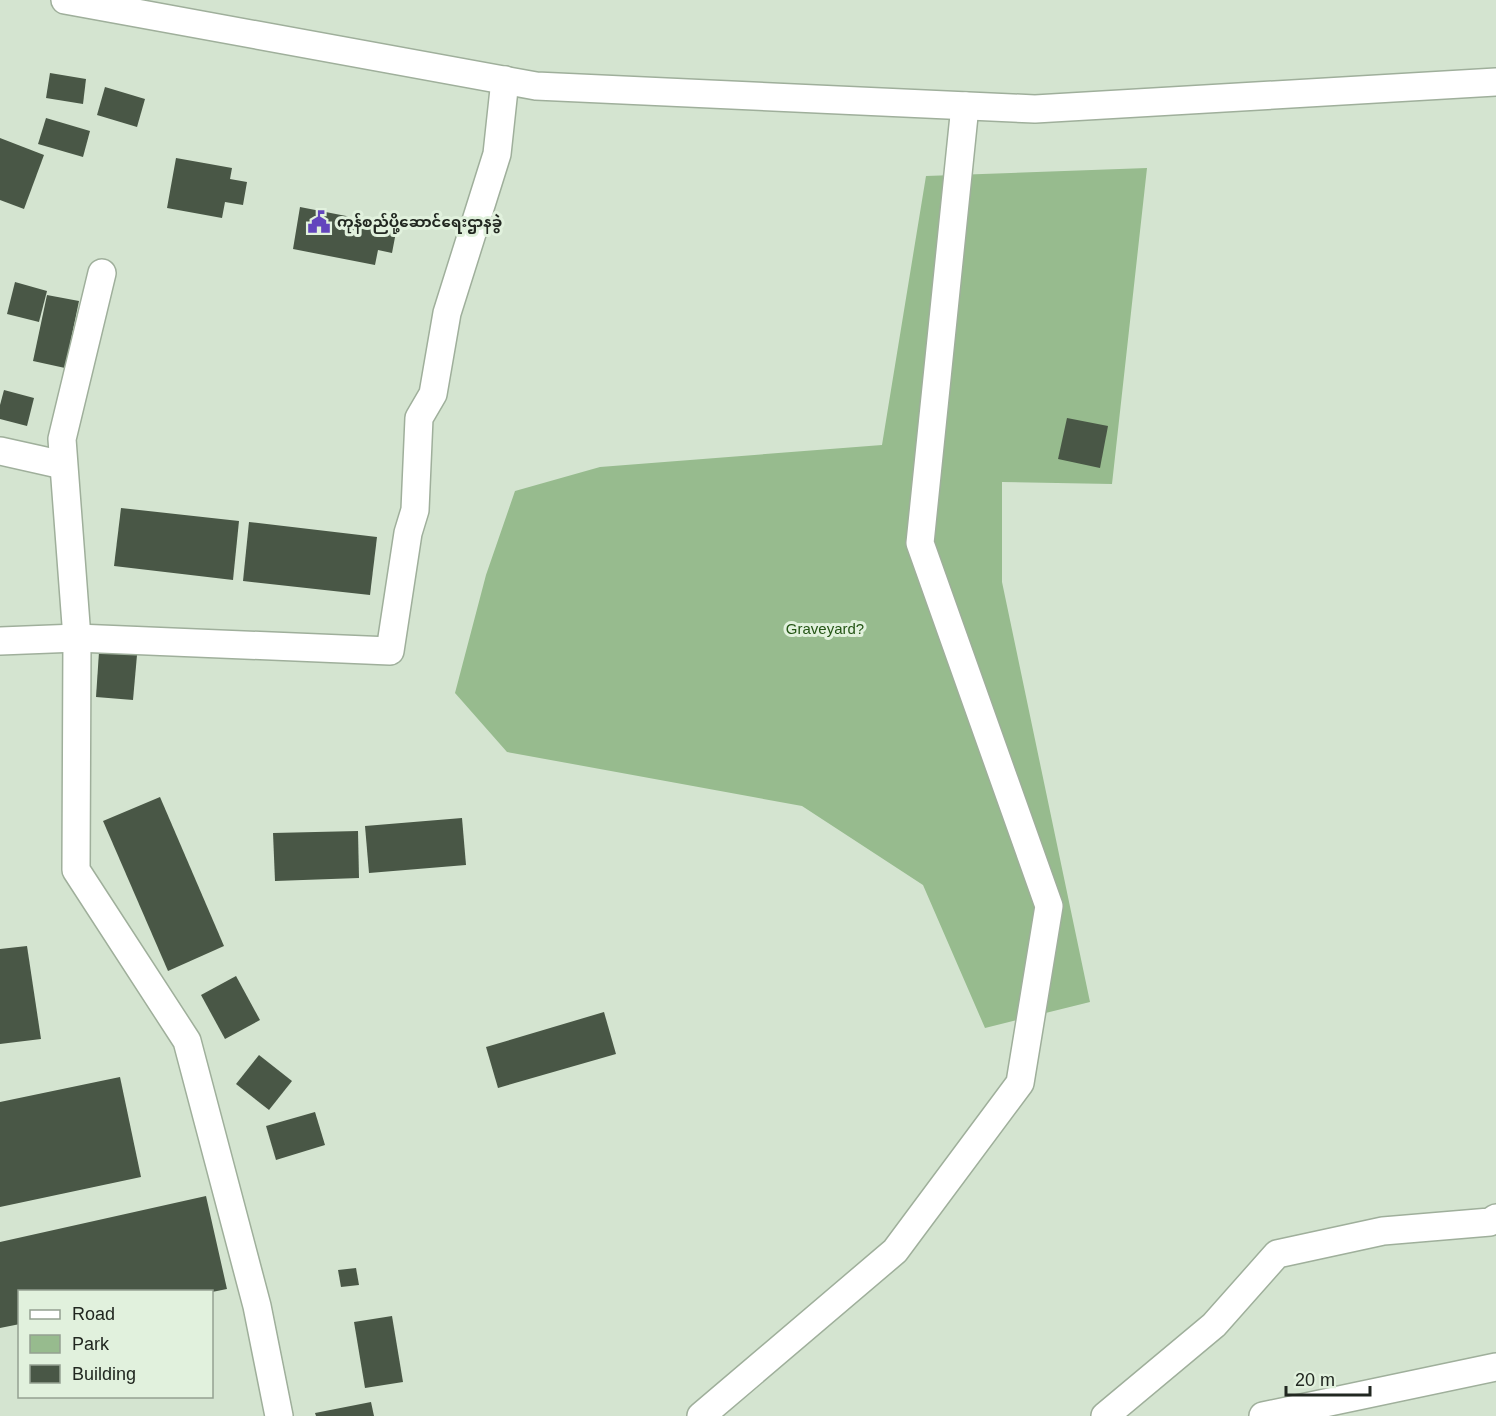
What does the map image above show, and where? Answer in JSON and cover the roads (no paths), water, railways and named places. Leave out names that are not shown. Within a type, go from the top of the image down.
[{"type":"street","points":[[65,0],[536,86],[1035,109],[1496,82]]},
{"type":"street","points":[[0,641],[77,638],[390,651],[408,533],[415,510],[419,418],[433,393],[447,313],[497,154],[505,80]]},
{"type":"street","points":[[701,1416],[895,1251],[1020,1083],[1049,906],[920,543],[965,106]]},
{"type":"street","points":[[102,273],[62,439],[77,638],[76,870],[188,1041],[257,1306],[279,1416]]},
{"type":"street","points":[[0,451],[63,465]]},
{"type":"street","points":[[1105,1416],[1214,1325],[1277,1254],[1383,1231],[1490,1222],[1496,1218]]},
{"type":"street","points":[[1263,1416],[1496,1367]]},
{"type":"place","name":"ကုန်စည်ပို့ဆောင်ရေးဌာနခွဲ","points":[[319,222]]},
{"type":"park label","name":"Graveyard?","points":[[825,629]]}]
